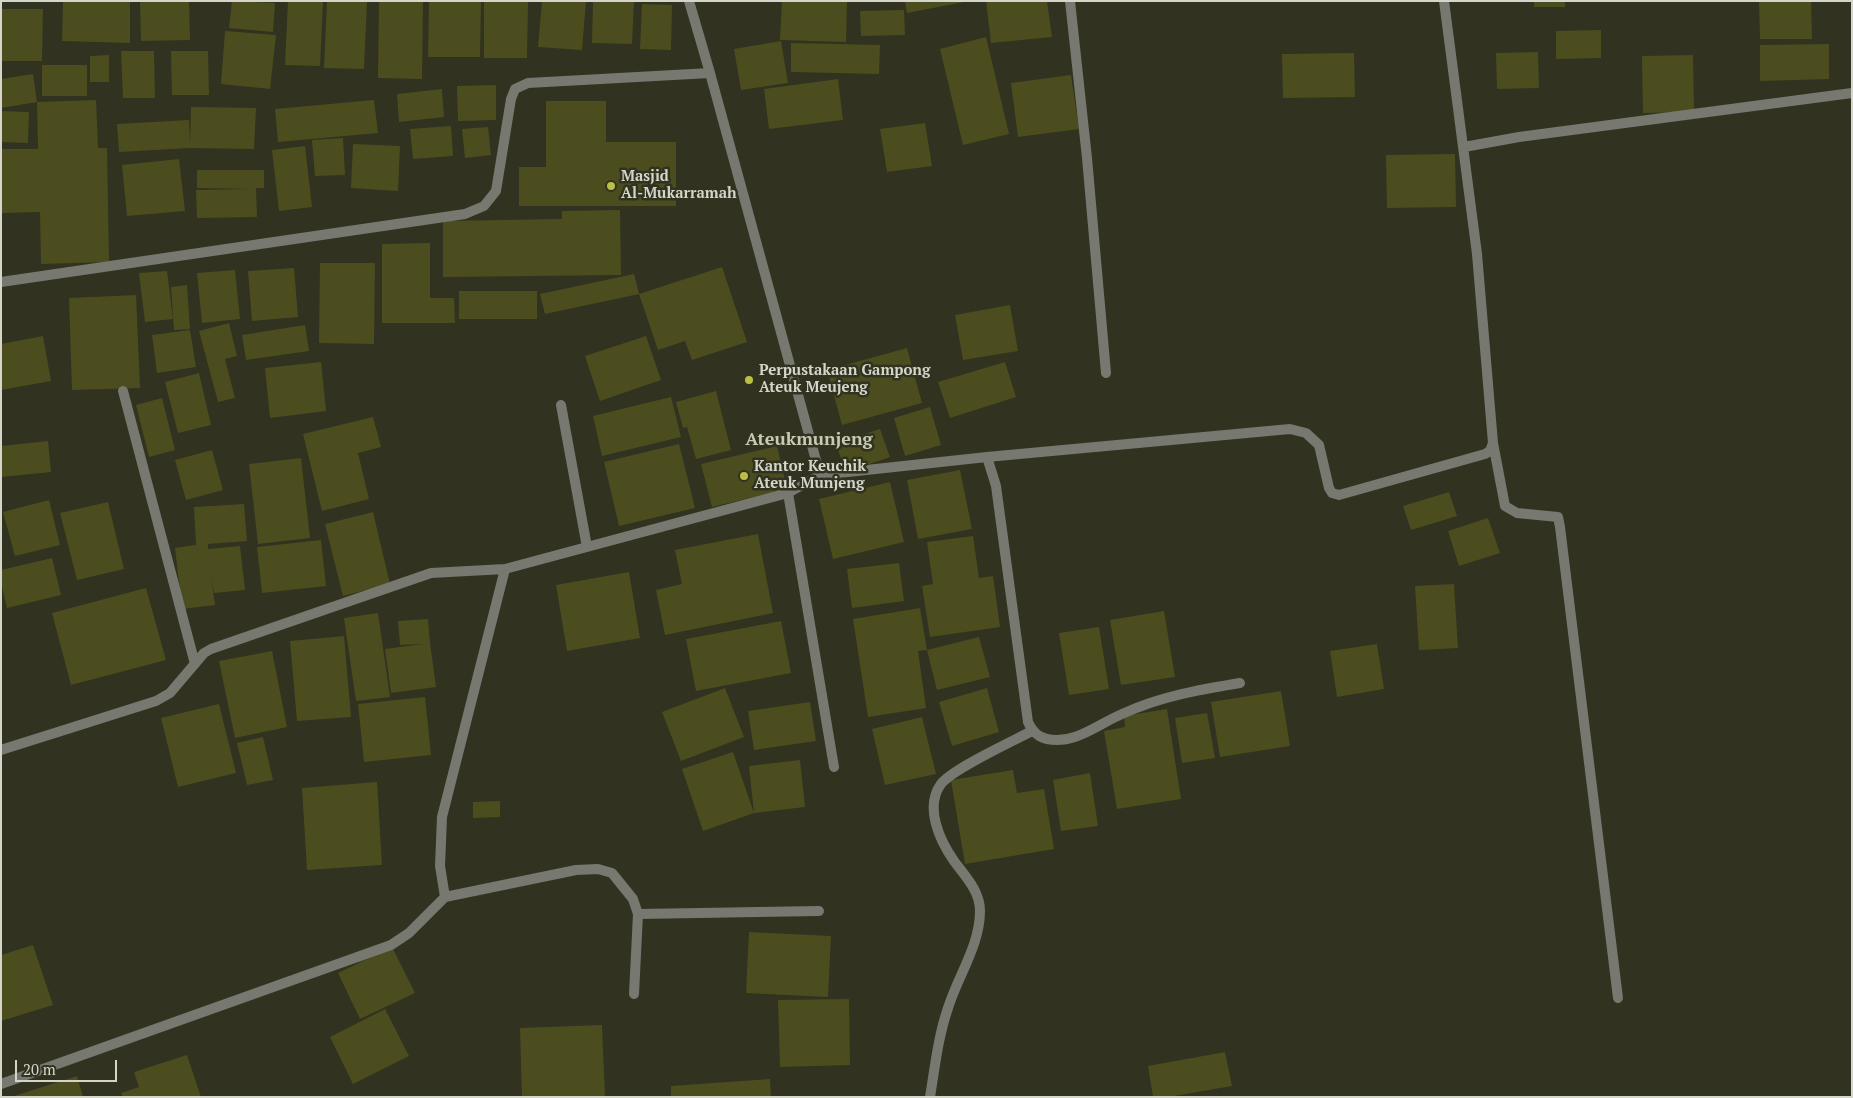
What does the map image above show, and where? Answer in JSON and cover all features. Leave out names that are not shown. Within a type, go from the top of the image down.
[{"type":"street","points":[[689,1],[820,475]]},
{"type":"street","points":[[1070,1],[1087,158],[1106,373]]},
{"type":"street","points":[[1444,1],[1477,254],[1493,443],[1505,506],[1517,513],[1558,518],[1560,526],[1618,998]]},
{"type":"street","points":[[1,282],[465,214],[484,206],[496,191],[511,99],[515,89],[528,83],[710,73]]},
{"type":"street","points":[[1464,147],[1519,137],[1852,93]]},
{"type":"street","points":[[123,391],[195,664]]},
{"type":"street","points":[[562,404],[587,547]]},
{"type":"street","points":[[1,750],[156,701],[170,693],[204,653],[211,648],[431,573],[505,569],[788,493],[820,475],[987,457],[1290,429],[1306,434],[1319,445],[1329,488],[1332,493],[1339,495],[1485,454],[1490,450],[1493,443]]},
{"type":"street","points":[[987,457],[996,486],[1028,722],[1032,731],[1048,740],[1076,738],[1122,714],[1152,702],[1194,690],[1240,683]]},
{"type":"street","points":[[788,493],[834,766]]},
{"type":"street","points":[[446,897],[440,866],[442,817],[505,569]]},
{"type":"street","points":[[930,1097],[938,1044],[948,1007],[974,943],[980,912],[979,899],[947,851],[939,835],[934,816],[934,797],[941,783],[957,770],[1032,731]]},
{"type":"street","points":[[1,1084],[391,945],[409,933],[446,897],[576,870],[598,869],[612,873],[633,899],[638,914],[634,994]]},
{"type":"street","points":[[638,914],[819,911]]},
{"type":"building","points":[[63,1],[130,1],[130,43],[62,41]]},
{"type":"building","points":[[140,1],[189,1],[190,40],[141,41]]},
{"type":"building","points":[[232,1],[275,3],[273,32],[229,28]]},
{"type":"building","points":[[288,1],[323,2],[320,66],[285,65]]},
{"type":"building","points":[[327,1],[367,2],[364,69],[324,68]]},
{"type":"building","points":[[379,1],[423,1],[422,79],[378,78]]},
{"type":"building","points":[[429,1],[481,1],[480,57],[428,57]]},
{"type":"building","points":[[484,1],[528,1],[527,58],[484,58]]},
{"type":"building","points":[[542,1],[586,1],[582,50],[538,47]]},
{"type":"building","points":[[593,1],[634,1],[632,44],[592,43]]},
{"type":"building","points":[[782,1],[847,1],[846,42],[780,40]]},
{"type":"building","points":[[905,1],[964,1],[964,2],[907,13]]},
{"type":"building","points":[[986,1],[1047,1],[1052,37],[991,43]]},
{"type":"building","points":[[1534,1],[1565,1],[1565,7],[1534,7]]},
{"type":"building","points":[[1759,1],[1811,1],[1812,39],[1760,39]]},
{"type":"building","points":[[642,4],[672,5],[671,50],[640,49]]},
{"type":"building","points":[[1,9],[43,9],[42,61],[1,61]]},
{"type":"building","points":[[904,10],[905,35],[861,36],[860,11]]},
{"type":"building","points":[[1601,30],[1601,58],[1556,59],[1556,31]]},
{"type":"building","points":[[225,31],[276,35],[270,89],[221,84]]},
{"type":"building","points":[[986,37],[1009,134],[963,145],[940,49]]},
{"type":"building","points":[[781,41],[788,83],[741,90],[734,49]]},
{"type":"building","points":[[791,43],[880,45],[879,74],[791,72]]},
{"type":"building","points":[[1829,44],[1829,79],[1760,81],[1760,45]]},
{"type":"building","points":[[121,51],[154,51],[155,98],[123,98]]},
{"type":"building","points":[[171,51],[208,51],[209,95],[172,95]]},
{"type":"building","points":[[1538,52],[1539,88],[1497,89],[1496,53]]},
{"type":"building","points":[[1354,53],[1355,97],[1283,98],[1282,54]]},
{"type":"building","points":[[109,55],[109,82],[90,82],[90,56]]},
{"type":"building","points":[[1693,55],[1694,112],[1643,113],[1642,56]]},
{"type":"building","points":[[42,65],[87,65],[87,96],[42,96]]},
{"type":"building","points":[[33,74],[37,102],[1,108],[1,79]]},
{"type":"building","points":[[1071,75],[1079,129],[1018,137],[1011,83]]},
{"type":"building","points":[[838,79],[843,120],[769,129],[764,89]]},
{"type":"building","points":[[496,85],[496,120],[458,121],[457,86]]},
{"type":"building","points":[[442,89],[444,117],[399,122],[397,94]]},
{"type":"building","points":[[96,100],[98,148],[107,148],[109,262],[41,264],[40,212],[1,213],[1,149],[38,149],[37,102]]},
{"type":"building","points":[[374,100],[378,133],[278,142],[275,109]]},
{"type":"building","name":"Masjid Al-Mukarramah","points":[[546,101],[606,101],[606,142],[676,142],[676,206],[519,206],[519,167],[546,167]]},
{"type":"building","points":[[191,107],[256,108],[254,149],[190,148],[119,152],[117,124],[189,120],[190,144]]},
{"type":"building","points":[[1,111],[29,112],[28,143],[1,142]]},
{"type":"building","points":[[925,123],[932,166],[887,172],[880,129]]},
{"type":"building","points":[[451,126],[453,156],[413,159],[410,129]]},
{"type":"building","points":[[488,127],[491,155],[465,158],[462,129]]},
{"type":"building","points":[[343,138],[345,175],[315,176],[312,140]]},
{"type":"building","points":[[353,144],[400,146],[398,191],[351,188]]},
{"type":"building","points":[[305,146],[312,207],[279,211],[272,150]]},
{"type":"building","points":[[1455,154],[1456,207],[1387,208],[1386,155]]},
{"type":"building","points":[[179,159],[185,211],[127,216],[122,165]]},
{"type":"building","points":[[197,170],[264,170],[264,188],[256,188],[257,217],[197,218],[196,190],[252,189],[197,188]]},
{"type":"building","points":[[620,210],[621,275],[443,277],[443,221],[562,219],[562,211]]},
{"type":"building","points":[[430,243],[430,298],[454,298],[455,323],[382,323],[382,244]]},
{"type":"building","points":[[320,263],[375,263],[374,344],[319,343]]},
{"type":"building","points":[[722,267],[747,342],[692,360],[685,341],[658,350],[639,294]]},
{"type":"building","points":[[294,268],[298,317],[252,321],[248,271]]},
{"type":"building","points":[[235,270],[240,319],[202,323],[197,273]]},
{"type":"building","points":[[167,271],[173,319],[145,322],[139,273]]},
{"type":"building","points":[[634,274],[639,294],[545,314],[540,294]]},
{"type":"building","points":[[187,285],[190,329],[174,330],[171,287]]},
{"type":"building","points":[[459,291],[537,291],[537,319],[459,319]]},
{"type":"building","points":[[136,295],[140,388],[72,390],[69,298]]},
{"type":"building","points":[[1010,305],[1018,351],[963,360],[955,315]]},
{"type":"building","points":[[229,323],[237,356],[225,359],[235,398],[218,402],[199,331]]},
{"type":"building","points":[[305,325],[309,351],[246,360],[242,335]]},
{"type":"building","points":[[190,330],[196,367],[157,373],[152,335]]},
{"type":"building","points":[[43,336],[51,381],[1,390],[1,344]]},
{"type":"building","points":[[646,336],[661,380],[600,401],[585,356]]},
{"type":"building","points":[[907,348],[922,403],[842,425],[827,370]]},
{"type":"building","points":[[321,362],[326,411],[270,418],[265,368]]},
{"type":"building","points":[[1005,362],[1016,397],[950,418],[938,382]]},
{"type":"building","points":[[199,373],[211,425],[178,433],[165,382]]},
{"type":"building","points":[[716,391],[731,450],[696,459],[687,427],[683,428],[676,402]]},
{"type":"building","points":[[671,397],[681,437],[602,456],[593,416]]},
{"type":"building","points":[[162,398],[175,450],[149,457],[136,405]]},
{"type":"building","points":[[930,407],[941,445],[905,456],[894,418]]},
{"type":"building","points":[[373,417],[381,447],[358,453],[369,499],[322,511],[303,434]]},
{"type":"building","points":[[880,429],[890,457],[845,472],[836,443]]},
{"type":"building","points":[[48,441],[51,472],[1,477],[1,446]]},
{"type":"building","points":[[679,444],[695,508],[619,526],[604,462]]},
{"type":"building","name":"Kantor Keuchik Ateuk Munjeng","points":[[777,446],[787,489],[712,507],[701,464]]},
{"type":"building","points":[[212,450],[223,490],[186,500],[175,460]]},
{"type":"building","points":[[301,458],[310,538],[258,544],[249,464]]},
{"type":"building","points":[[960,470],[972,529],[918,539],[907,480]]},
{"type":"building","points":[[890,482],[904,542],[833,559],[819,499]]},
{"type":"building","points":[[1449,492],[1457,516],[1411,530],[1403,506]]},
{"type":"building","points":[[49,500],[60,545],[15,556],[3,512]]},
{"type":"building","points":[[108,502],[124,569],[77,580],[60,513]]},
{"type":"building","points":[[244,504],[247,541],[208,544],[208,549],[240,546],[245,590],[214,593],[211,576],[215,605],[182,609],[175,548],[196,545],[194,507]]},
{"type":"building","points":[[373,512],[390,584],[343,596],[325,524]]},
{"type":"building","points":[[1488,518],[1500,553],[1459,566],[1448,531]]},
{"type":"building","points":[[758,534],[773,613],[665,635],[656,590],[682,584],[675,550]]},
{"type":"building","points":[[973,536],[979,578],[993,576],[1000,627],[930,637],[922,586],[933,584],[927,542]]},
{"type":"building","points":[[321,540],[326,586],[262,593],[257,547]]},
{"type":"building","points":[[52,558],[61,595],[7,608],[1,582],[1,570]]},
{"type":"building","points":[[899,563],[904,601],[852,608],[847,569]]},
{"type":"building","points":[[629,572],[640,638],[567,651],[556,585]]},
{"type":"building","points":[[1454,584],[1458,648],[1419,650],[1415,586]]},
{"type":"building","points":[[146,588],[166,660],[71,685],[52,613]]},
{"type":"building","points":[[920,608],[927,650],[918,651],[926,708],[868,717],[853,619]]},
{"type":"building","points":[[1164,611],[1175,677],[1121,685],[1110,620]]},
{"type":"building","points":[[378,613],[390,697],[356,701],[344,618]]},
{"type":"building","points":[[428,619],[436,687],[391,693],[385,649],[423,644],[400,645],[398,621]]},
{"type":"building","points":[[781,621],[791,673],[696,691],[686,639]]},
{"type":"building","points":[[1099,627],[1109,689],[1069,695],[1059,633]]},
{"type":"building","points":[[344,636],[351,717],[297,721],[290,641]]},
{"type":"building","points":[[979,637],[990,677],[937,690],[927,650]]},
{"type":"building","points":[[1377,644],[1384,689],[1337,697],[1330,651]]},
{"type":"building","points":[[272,651],[287,727],[235,738],[219,661]]},
{"type":"building","points":[[725,688],[744,737],[681,761],[662,712]]},
{"type":"building","points":[[987,688],[999,732],[952,746],[939,702]]},
{"type":"building","points":[[1281,691],[1290,746],[1220,757],[1211,702]]},
{"type":"building","points":[[425,697],[431,755],[364,762],[358,704]]},
{"type":"building","points":[[810,702],[816,741],[754,750],[748,711]]},
{"type":"building","points":[[219,704],[236,773],[178,787],[161,718]]},
{"type":"building","points":[[1167,709],[1181,799],[1117,809],[1104,731],[1125,727],[1124,716]]},
{"type":"building","points":[[1207,713],[1215,758],[1182,763],[1175,718]]},
{"type":"building","points":[[922,717],[936,774],[885,785],[872,729]]},
{"type":"building","points":[[263,737],[273,780],[247,785],[237,743]]},
{"type":"building","points":[[733,752],[754,813],[703,831],[682,769]]},
{"type":"building","points":[[800,760],[805,807],[754,813],[749,766]]},
{"type":"building","points":[[1013,770],[1017,793],[1044,789],[1054,849],[965,864],[951,780]]},
{"type":"building","points":[[1090,773],[1098,826],[1061,831],[1053,780]]},
{"type":"building","points":[[377,782],[382,865],[307,870],[302,788]]},
{"type":"building","points":[[500,801],[500,817],[473,818],[473,802]]},
{"type":"building","points":[[749,932],[831,936],[828,997],[746,993]]},
{"type":"building","points":[[33,945],[53,1005],[1,1021],[1,955]]},
{"type":"building","points":[[392,947],[415,993],[360,1019],[338,973]]},
{"type":"building","points":[[849,999],[850,1065],[780,1067],[778,1000]]},
{"type":"building","points":[[385,1009],[409,1056],[353,1084],[330,1037]]},
{"type":"building","points":[[602,1025],[605,1097],[522,1097],[520,1028]]},
{"type":"building","points":[[1225,1052],[1232,1086],[1168,1097],[1153,1097],[1148,1066]]},
{"type":"building","points":[[187,1055],[201,1097],[123,1097],[121,1093],[139,1087],[134,1072]]},
{"type":"building","points":[[77,1076],[83,1097],[14,1097],[14,1096]]},
{"type":"building","points":[[770,1079],[771,1097],[671,1097],[671,1086]]},
{"type":"place","name":"Masjid Al-Mukarramah","points":[[611,186]]},
{"type":"place","name":"Perpustakaan Gampong Ateuk Meujeng","points":[[749,380]]},
{"type":"place","name":"Kantor Keuchik Ateuk Munjeng","points":[[744,476]]},
{"type":"district","name":"Ateukmunjeng","points":[[809,440]]}]
